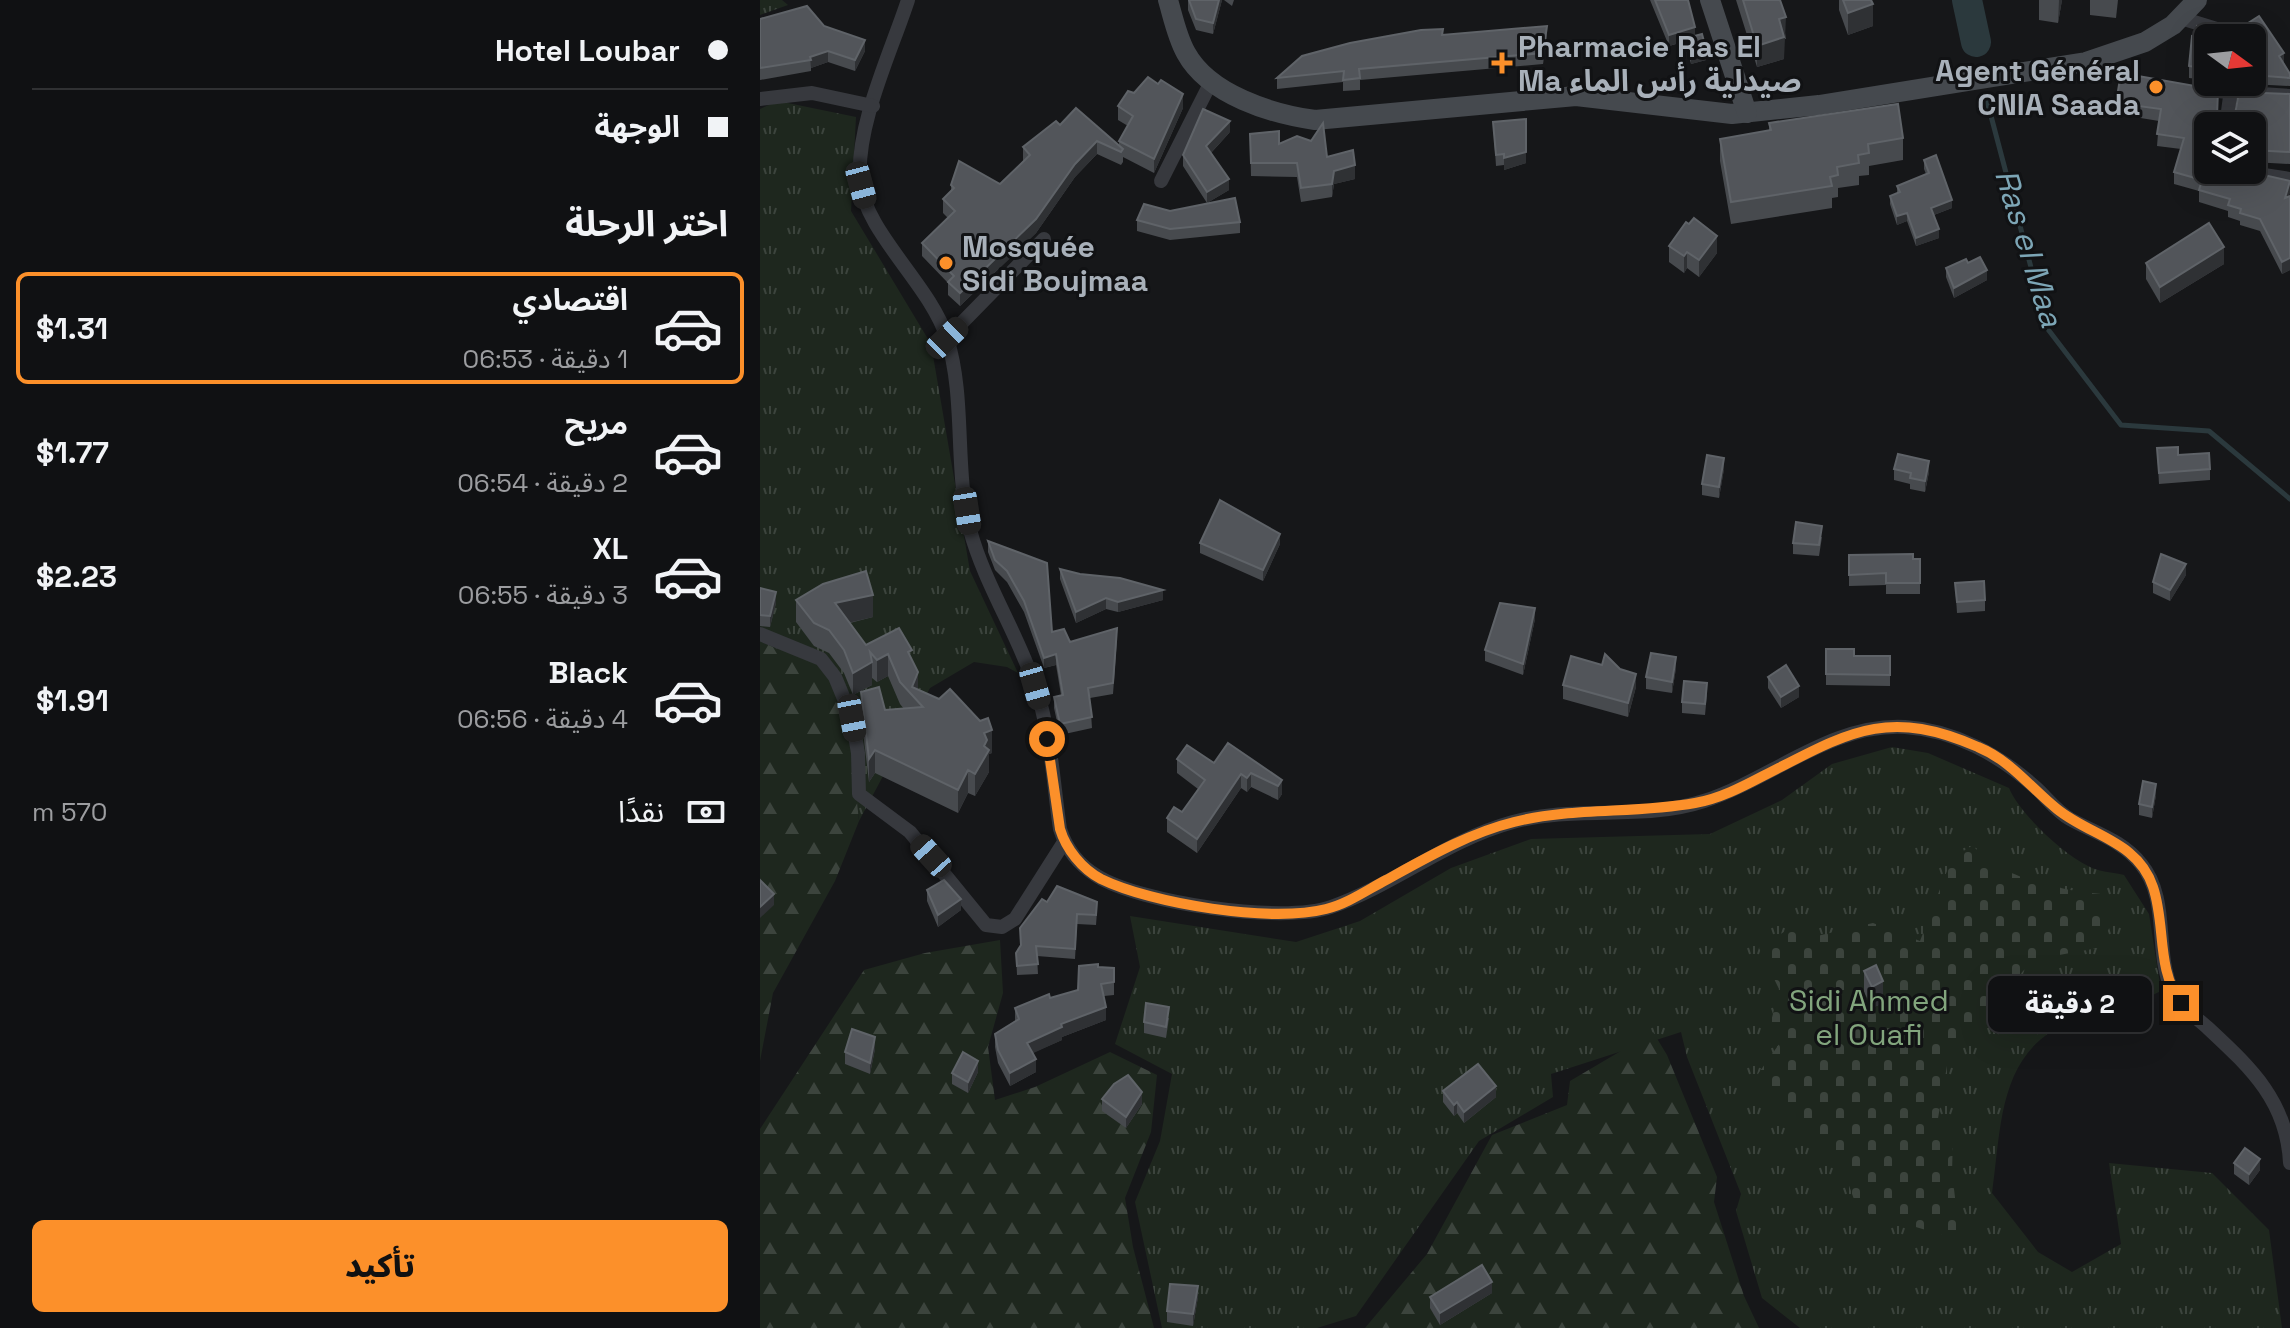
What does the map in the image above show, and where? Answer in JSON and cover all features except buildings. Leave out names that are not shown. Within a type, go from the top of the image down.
[{"type":"street","points":[[908,0],[873,106],[859,167],[865,201],[931,301],[947,338],[970,527],[980,562],[1035,686],[1064,842],[1082,865],[1100,878],[1139,893],[1269,914],[1328,909],[1469,838],[1514,822],[1699,803],[1738,789],[1834,738],[1877,727],[1942,734],[1981,747],[2006,763],[2070,819],[2123,846],[2144,866],[2158,907],[2166,973],[2173,992],[2263,1086],[2279,1108],[2288,1124],[2290,1163]]},
{"type":"street","points":[[1168,0],[1186,54],[1212,80],[1257,105],[1285,116],[1315,120],[1576,96],[1697,112],[1747,113],[2019,73],[2120,52],[2145,42],[2181,18],[2197,0]]},
{"type":"street","points":[[1710,0],[1747,113]]},
{"type":"street","points":[[2181,18],[2200,24]]},
{"type":"street","points":[[1161,181],[1212,80]]},
{"type":"street","points":[[2189,88],[2194,88]]},
{"type":"street","points":[[760,99],[812,93],[873,106]]},
{"type":"street","points":[[2266,93],[2290,96]]},
{"type":"street","points":[[2266,175],[2290,179]]},
{"type":"street","points":[[947,338],[1044,239]]},
{"type":"street","points":[[760,634],[821,659],[835,677],[852,718],[858,753],[859,794],[910,832],[986,925],[1002,927],[1015,919],[1064,842]]},
{"type":"green space","points":[[760,0],[782,0],[788,5],[760,15]]},
{"type":"green space","points":[[778,101],[856,117],[851,211],[931,344],[970,571],[1018,673],[1007,667],[974,662],[930,688],[859,821],[850,734],[760,641],[760,109]]},
{"type":"green space","points":[[760,641],[824,670],[850,734],[859,821],[835,881],[773,993],[760,1061]]},
{"type":"green space","points":[[1892,747],[1928,753],[2009,788],[2032,821],[2066,852],[2092,868],[2124,875],[2149,914],[2161,991],[2079,1019],[2052,1031],[2033,1047],[2009,1089],[1998,1140],[1992,1193],[2038,1252],[2072,1272],[2121,1244],[2109,1163],[2212,1173],[2269,1230],[2282,1328],[1800,1328],[1762,1298],[1736,1211],[1741,1194],[1687,1057],[1681,1032],[1551,1074],[1553,1097],[1479,1141],[1356,1316],[1317,1328],[1162,1328],[1135,1202],[1160,1141],[1172,1074],[1115,1044],[1140,967],[1130,916],[1296,942],[1360,921],[1451,868],[1531,839],[1710,834],[1782,800],[1832,764]]},
{"type":"green space","name":"Sidi Ahmed el Ouafi","points":[[1973,845],[1996,865],[2031,880],[2101,894],[2111,925],[2098,948],[2048,957],[2024,970],[1971,1028],[1948,1060],[1936,1130],[1953,1137],[1952,1172],[1960,1240],[1858,1210],[1834,1145],[1779,1104],[1758,1074],[1782,1040],[1770,1026],[1779,989],[1759,948],[1787,930],[1817,936],[1873,923],[1920,941],[1952,858]]},
{"type":"green space","points":[[1000,940],[1003,993],[988,1047],[995,1100],[1035,1087],[1110,1052],[1157,1075],[1151,1132],[1125,1198],[1133,1247],[1154,1328],[760,1328],[760,1129],[864,970],[925,953]]},
{"type":"green space","points":[[1653,1032],[1667,1055],[1717,1177],[1714,1202],[1744,1296],[1759,1328],[1365,1328],[1427,1254],[1492,1135],[1567,1105],[1570,1081]]},
{"type":"waterway","name":"Ras el Maa","points":[[1967,0],[1976,42]]},
{"type":"waterway","name":"Ras el Maa","points":[[1986,97],[2047,328],[2121,425],[2209,431],[2290,499]]},
{"type":"place","name":"Pharmacie Ras El Ma صيدلية رأس الماء","points":[[1502,63]]},
{"type":"place","name":"Agent Général CNIA Saada","points":[[2156,87]]},
{"type":"place","name":"Mosquée Sidi Boujmaa","points":[[946,263]]},
{"type":"route","points":[[1047,739],[1060,829],[1064,842],[1082,865],[1100,878],[1139,893],[1269,914],[1328,909],[1469,838],[1514,822],[1561,814],[1656,809],[1699,803],[1738,789],[1834,738],[1877,727],[1909,728],[1942,734],[1981,747],[2006,763],[2070,819],[2095,829],[2123,846],[2144,866],[2153,886],[2160,918],[2166,973],[2181,1003]]}]
